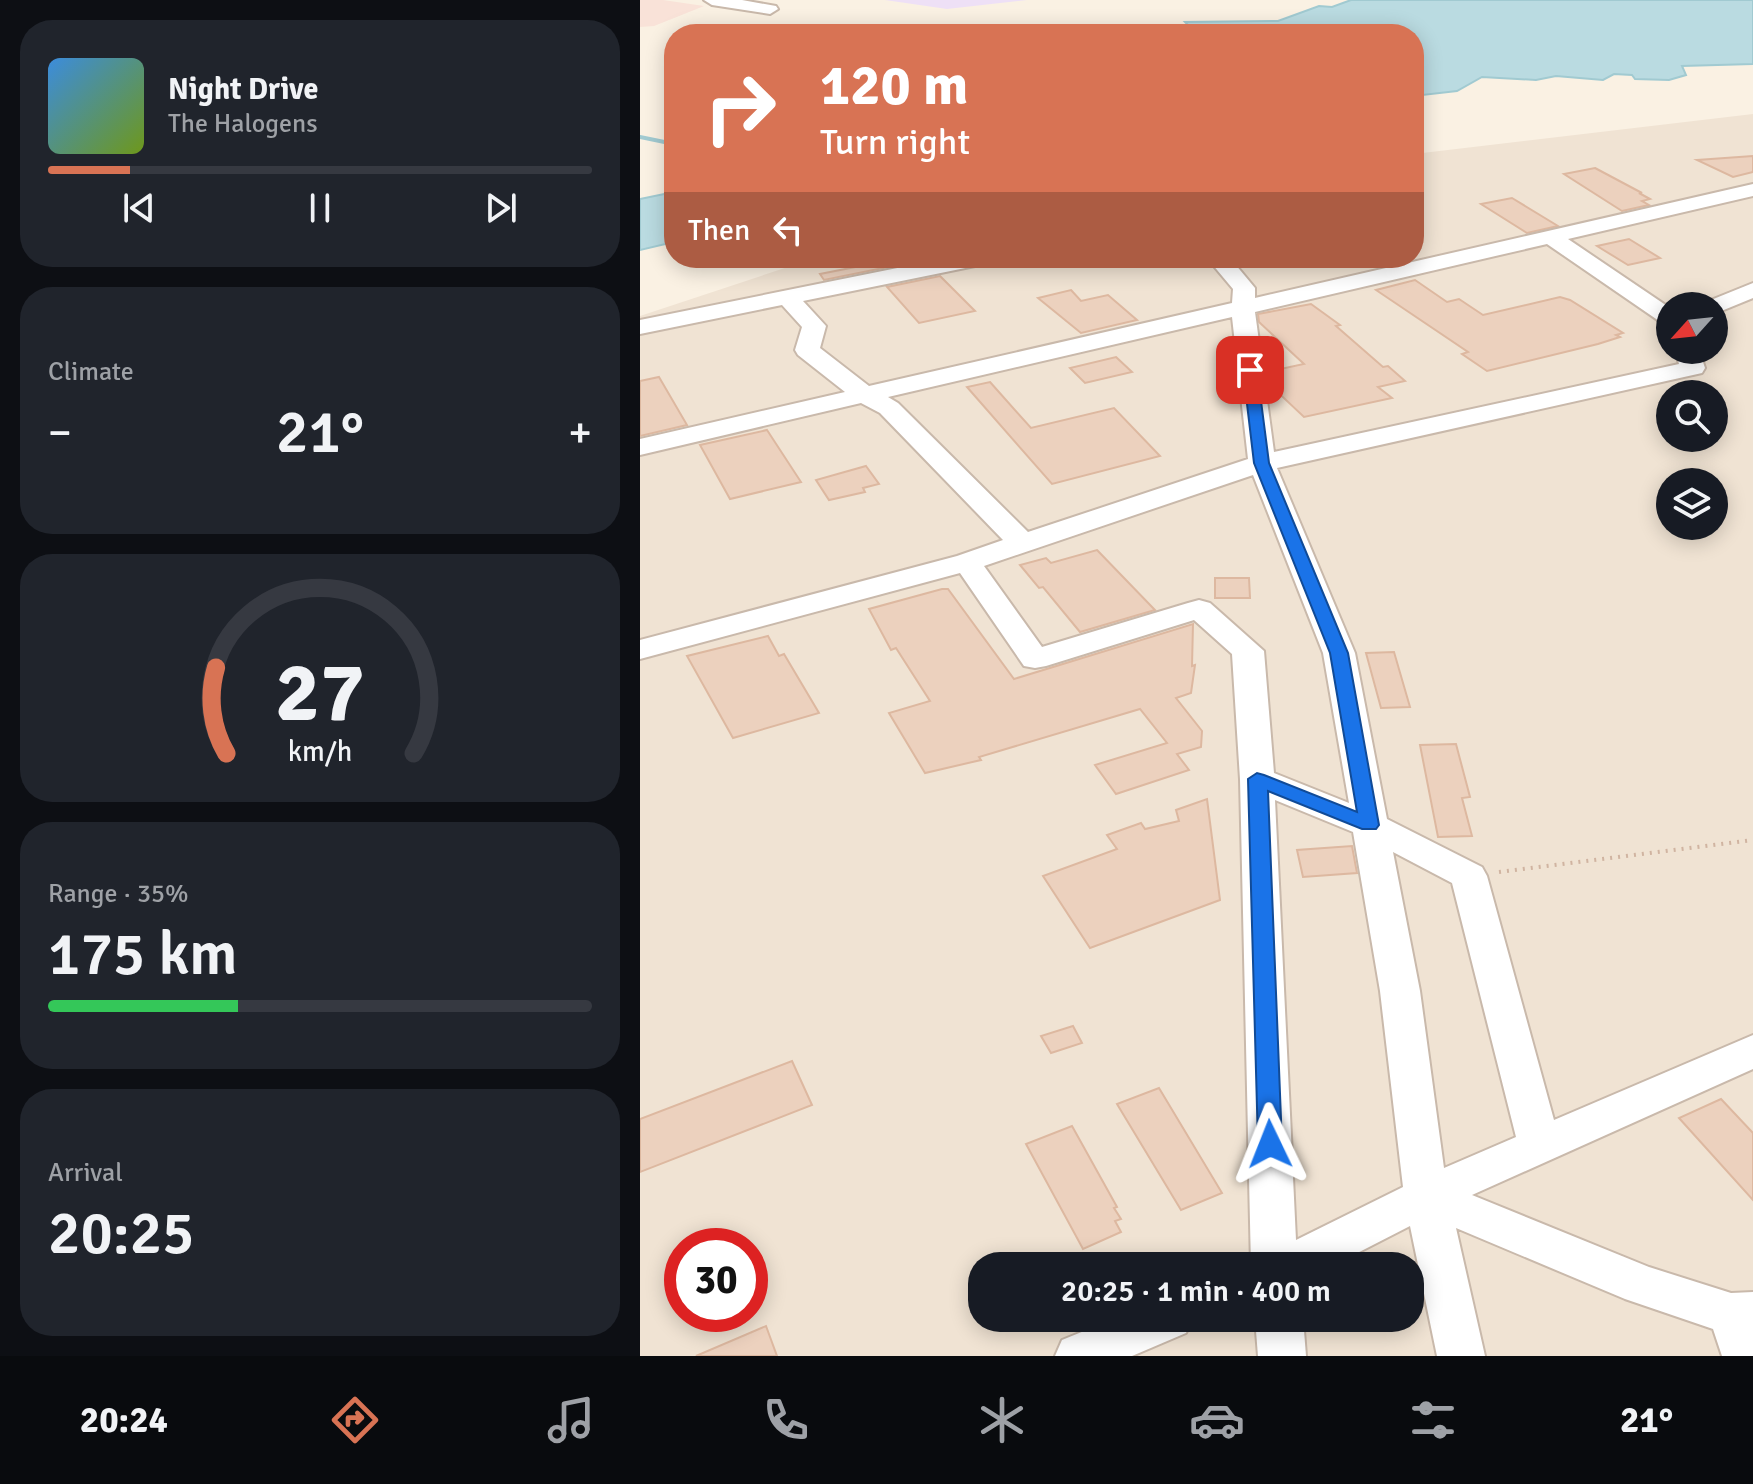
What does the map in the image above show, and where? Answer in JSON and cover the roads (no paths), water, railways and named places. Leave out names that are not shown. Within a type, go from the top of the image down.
[{"type":"street","points":[[712,0],[770,9]]},
{"type":"street","points":[[1424,265],[1753,190]]},
{"type":"street","points":[[1549,236],[1656,309]]},
{"type":"street","points":[[640,327],[932,268]]},
{"type":"street","points":[[1227,268],[1244,288],[1243,308],[1262,463],[1339,653],[1400,991],[1426,1196],[1461,1356]]},
{"type":"street","points":[[640,447],[1413,268]]},
{"type":"street","points":[[1728,301],[1753,290]]},
{"type":"street","points":[[788,298],[814,326],[807,350],[866,396],[889,408],[1023,544]]},
{"type":"street","points":[[640,650],[967,562],[1262,463],[1693,368],[1692,364]]},
{"type":"street","points":[[967,562],[1035,659],[1199,609],[1248,651],[1257,779],[1274,1252]]},
{"type":"street","points":[[1257,779],[1369,825],[1469,876],[1540,1146]]},
{"type":"street","points":[[1316,1252],[1426,1196],[1753,1051]]},
{"type":"street","points":[[1426,1196],[1743,1328]]},
{"type":"street","points":[[1079,1356],[1136,1332]]},
{"type":"street","points":[[1280,1332],[1282,1356]]},
{"type":"water","points":[[1351,0],[1753,0],[1753,64],[1682,66],[1686,75],[1669,80],[1635,79],[1632,75],[1614,74],[1603,80],[1556,76],[1536,80],[1482,77],[1457,91],[1424,95],[1424,24],[1185,22],[1278,21],[1319,6],[1332,7]]},
{"type":"water","points":[[664,194],[664,244],[640,250],[640,199]]},
{"type":"waterway","points":[[640,137],[664,142]]}]
